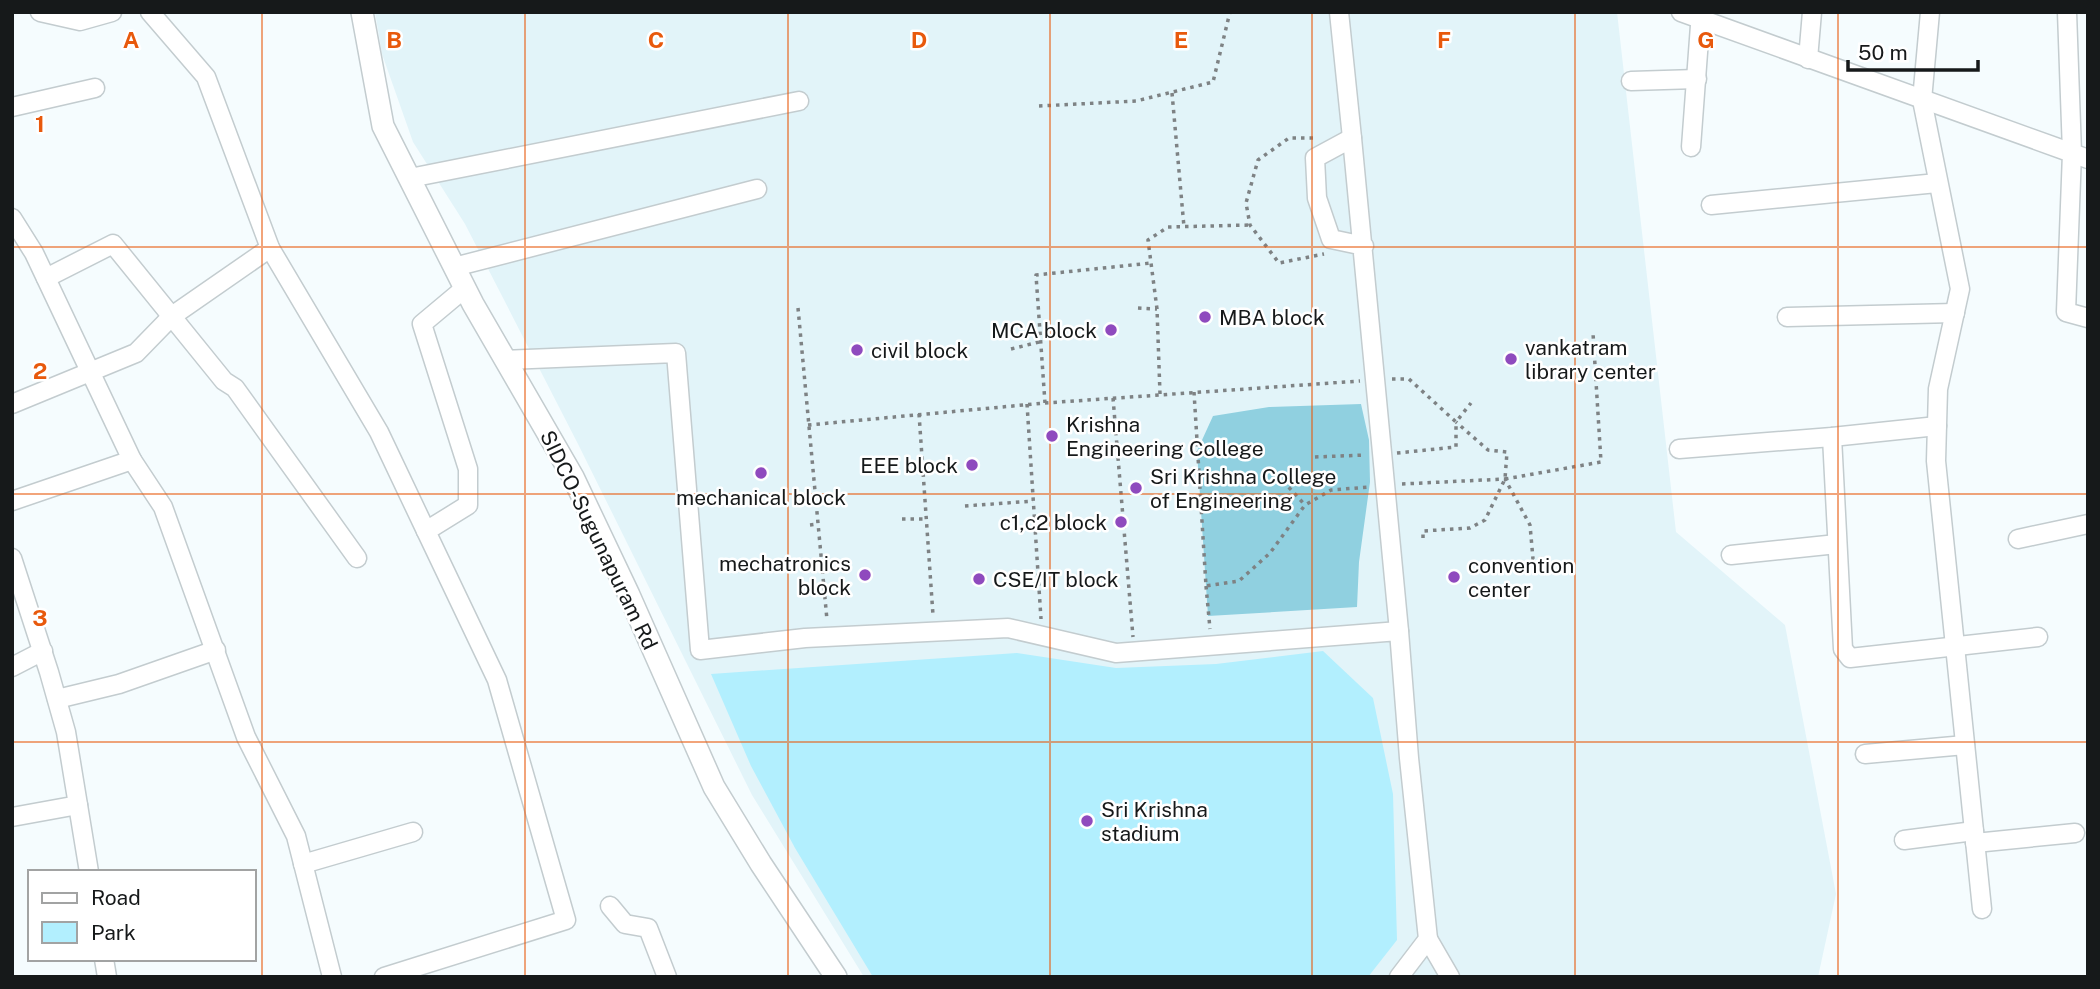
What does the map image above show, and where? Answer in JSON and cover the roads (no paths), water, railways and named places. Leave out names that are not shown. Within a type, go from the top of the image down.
[{"type":"street","points":[[40,12],[80,21],[112,12]]},
{"type":"street","points":[[150,12],[206,78],[270,248],[379,432],[497,680],[566,920],[384,977]]},
{"type":"street","name":"SIDCO-Sugunapuram Rd","points":[[362,12],[383,126],[465,288],[578,489],[629,595],[714,787],[836,977]]},
{"type":"street","points":[[1339,12],[1364,246],[1409,758],[1428,939],[1450,977]]},
{"type":"street","points":[[1681,12],[1701,16],[1808,59],[2080,156]]},
{"type":"street","points":[[1808,59],[1812,12]]},
{"type":"street","points":[[1930,12],[1922,100],[1960,289],[1938,389],[1937,461],[1982,909]]},
{"type":"street","points":[[2067,12],[2080,156],[2066,312],[2088,318]]},
{"type":"street","points":[[1691,147],[1701,16]]},
{"type":"street","points":[[1631,81],[1697,79]]},
{"type":"street","points":[[12,107],[96,88]]},
{"type":"street","points":[[410,178],[799,101]]},
{"type":"street","points":[[1352,138],[1315,158],[1317,198],[1331,239],[1364,246]]},
{"type":"street","points":[[1711,205],[1937,183]]},
{"type":"street","points":[[454,267],[757,189]]},
{"type":"street","points":[[12,218],[34,253],[132,460],[163,507],[246,737],[296,836],[332,977]]},
{"type":"street","points":[[46,278],[113,244],[224,381],[235,388],[358,558]]},
{"type":"street","points":[[12,404],[136,353],[172,316],[270,248]]},
{"type":"street","points":[[426,531],[468,506],[468,469],[422,324],[465,288]]},
{"type":"street","points":[[1787,317],[1955,313]]},
{"type":"street","points":[[505,360],[676,353],[699,650],[829,637],[1008,628],[1116,653],[1399,631]]},
{"type":"street","points":[[1679,449],[1832,438],[1937,426]]},
{"type":"street","points":[[1832,438],[1843,649],[1846,655],[1850,658],[2038,637]]},
{"type":"street","points":[[12,501],[132,460]]},
{"type":"street","points":[[2018,539],[2088,524]]},
{"type":"street","points":[[1731,555],[1837,544]]},
{"type":"street","points":[[12,558],[66,732],[89,870]]},
{"type":"street","points":[[57,699],[120,684],[216,650]]},
{"type":"street","points":[[12,667],[43,651]]},
{"type":"street","points":[[1866,754],[1965,745]]},
{"type":"street","points":[[12,817],[78,805]]},
{"type":"street","points":[[303,864],[413,832]]},
{"type":"street","points":[[1904,839],[2075,833]]},
{"type":"street","points":[[610,906],[625,924],[648,928],[667,977]]},
{"type":"street","points":[[1399,977],[1428,939]]},
{"type":"place","name":"MBA block","points":[[1205,317]]},
{"type":"place","name":"MCA block","points":[[1111,330]]},
{"type":"place","name":"civil block","points":[[857,350]]},
{"type":"place","name":"vankatram library center","points":[[1511,359]]},
{"type":"place","name":"Krishna Engineering College","points":[[1052,436]]},
{"type":"place","name":"EEE block","points":[[972,465]]},
{"type":"place","name":"mechanical block","points":[[761,473]]},
{"type":"place","name":"Sri Krishna College of Engineering","points":[[1136,488]]},
{"type":"place","name":"c1,c2 block","points":[[1121,522]]},
{"type":"place","name":"mechatronics block","points":[[865,575]]},
{"type":"place","name":"convention center","points":[[1454,577]]},
{"type":"place","name":"CSE/IT block","points":[[979,579]]},
{"type":"place","name":"Sri Krishna stadium","points":[[1087,821]]}]
